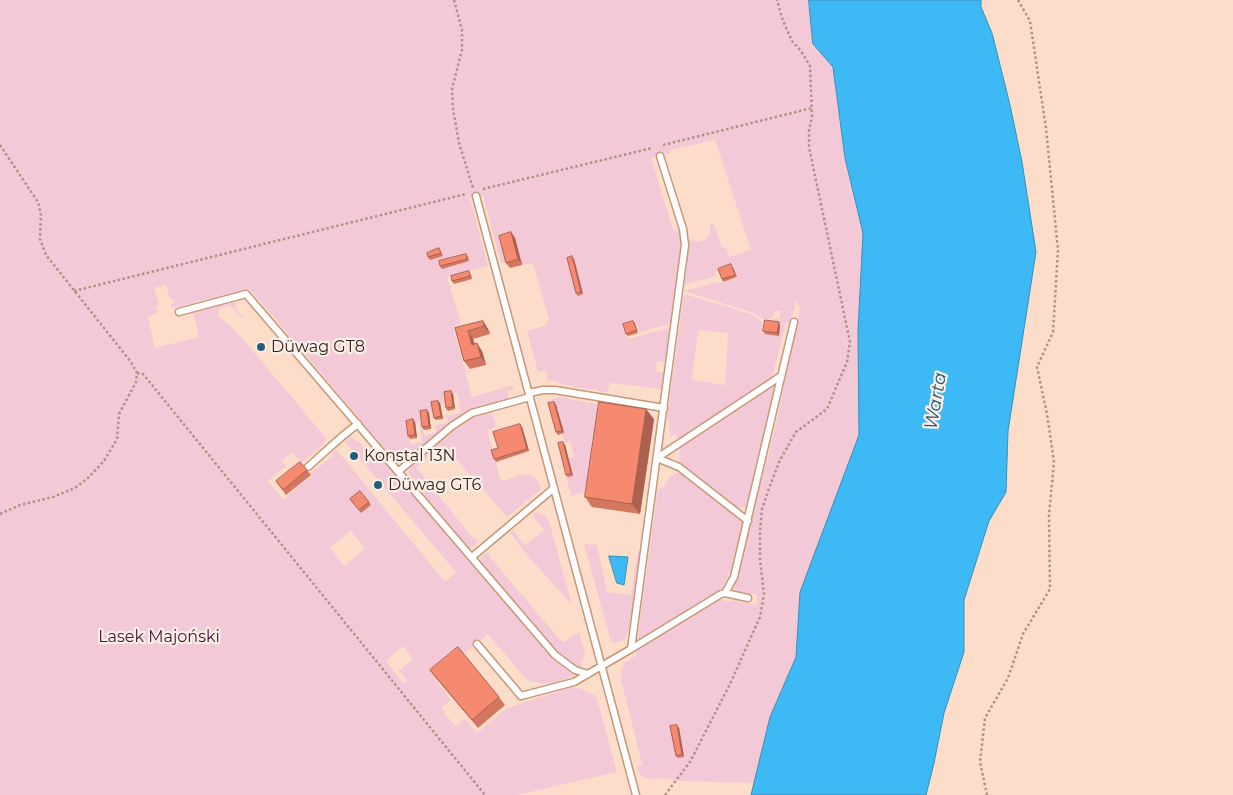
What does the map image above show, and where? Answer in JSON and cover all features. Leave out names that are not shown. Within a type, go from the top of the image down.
[{"type":"lane","points":[[631,649],[686,245],[683,229],[660,156]]},
{"type":"lane","points":[[476,196],[636,795]]},
{"type":"lane","points":[[179,312],[246,294],[555,655],[575,670],[588,674]]},
{"type":"lane","points":[[477,644],[521,696],[574,682],[602,667],[699,606],[725,593],[734,577],[794,322]]},
{"type":"lane","points":[[657,458],[781,376]]},
{"type":"lane","points":[[399,471],[452,426],[472,413],[543,390],[555,390],[664,408]]},
{"type":"lane","points":[[308,467],[333,443],[358,424]]},
{"type":"lane","points":[[657,458],[679,467],[748,521]]},
{"type":"lane","points":[[472,557],[554,488]]},
{"type":"lane","points":[[725,593],[748,598]]},
{"type":"path","points":[[454,0],[462,30],[462,50],[452,89],[453,109],[455,126],[469,173]]},
{"type":"path","points":[[987,795],[980,762],[985,718],[1008,678],[1023,634],[1050,589],[1049,515],[1054,462],[1038,367],[1053,332],[1058,250],[1046,128],[1030,22],[1018,0]]},
{"type":"path","points":[[74,291],[812,108]]},
{"type":"path","points":[[0,145],[38,202],[41,214],[40,239],[46,255],[131,362],[137,373],[136,382],[119,414],[117,439],[104,461],[88,479],[75,488],[53,497],[20,505],[0,514]]},
{"type":"path","points":[[137,373],[143,374],[485,795]]},
{"type":"green space","name":"Lasek Majoński","points":[[0,0],[809,0],[813,44],[833,67],[845,158],[863,233],[858,331],[859,435],[800,591],[796,657],[770,717],[754,783],[680,781],[663,778],[645,778],[641,775],[636,767],[642,765],[620,676],[622,675],[621,669],[624,662],[637,656],[635,650],[718,599],[757,605],[757,595],[734,590],[777,420],[800,308],[796,301],[790,323],[786,323],[772,378],[685,437],[683,436],[679,439],[675,434],[670,437],[669,420],[667,418],[684,294],[754,315],[762,323],[761,333],[779,336],[781,324],[769,321],[779,319],[781,311],[774,311],[773,317],[767,319],[754,313],[684,291],[737,278],[732,265],[715,272],[716,276],[685,284],[688,238],[696,242],[704,240],[710,235],[710,225],[714,224],[722,248],[726,247],[729,257],[751,250],[715,140],[670,150],[670,153],[651,158],[674,232],[679,230],[681,241],[672,323],[640,332],[635,320],[623,325],[628,339],[672,327],[667,362],[657,361],[656,371],[666,373],[664,389],[610,383],[608,391],[602,393],[597,390],[574,387],[573,385],[561,384],[552,380],[548,381],[545,370],[538,372],[527,331],[544,326],[549,320],[533,263],[522,265],[514,238],[508,261],[501,263],[483,195],[470,198],[488,266],[447,277],[461,324],[453,326],[472,397],[513,385],[514,389],[508,391],[508,399],[464,414],[408,458],[400,461],[398,459],[395,461],[250,289],[172,308],[173,299],[170,299],[166,285],[154,288],[159,305],[155,306],[158,313],[148,316],[155,348],[199,337],[193,312],[235,302],[237,304],[234,307],[243,317],[243,320],[230,305],[219,309],[217,316],[242,338],[326,438],[323,445],[301,463],[292,452],[282,461],[286,466],[268,481],[283,499],[313,475],[311,473],[333,456],[332,454],[336,449],[445,582],[456,572],[345,441],[351,437],[361,444],[367,452],[370,450],[379,459],[387,462],[549,654],[574,675],[550,683],[538,683],[526,679],[488,634],[434,678],[451,700],[441,708],[455,726],[465,719],[477,733],[507,708],[572,687],[582,689],[596,696],[617,772],[517,795],[0,795]],"holes":[[[698,330],[728,333],[725,385],[692,380]],[[457,393],[461,413],[448,416],[444,396]],[[445,403],[448,423],[435,425],[436,433],[424,435],[420,415],[433,412],[432,405]],[[419,422],[422,442],[410,444],[406,424]],[[351,531],[365,549],[344,566],[330,547]],[[403,646],[413,659],[399,671],[407,680],[403,683],[386,661]]]},
{"type":"green space","points":[[778,382],[749,504],[737,507],[732,505],[679,461],[680,448]]},
{"type":"green space","points":[[560,397],[606,406],[592,507],[585,492],[571,496],[566,476],[572,475],[568,459],[574,457],[570,441],[565,443],[552,399]]},
{"type":"green space","points":[[492,411],[496,427],[487,430],[501,481],[519,475],[530,475],[538,482],[541,489],[507,517],[445,446],[438,448],[416,467],[472,537],[479,541],[469,549],[408,475],[410,474],[408,471],[410,466],[461,424]]},
{"type":"green space","points":[[680,473],[741,520],[743,525],[732,572],[730,572],[721,589],[637,642],[658,488],[664,488],[666,482],[674,474]]},
{"type":"green space","points":[[535,512],[544,515],[549,521],[572,605],[510,533],[513,530],[525,545],[544,530],[533,516]]},
{"type":"green space","points":[[584,544],[597,545],[607,592],[631,595],[638,551],[641,552],[631,628],[629,628],[625,640],[611,642]]},
{"type":"green space","points":[[488,551],[490,557],[561,641],[564,642],[579,632],[585,653],[580,669],[556,651],[479,560]]},
{"type":"water","name":"Warta","points":[[809,0],[981,0],[981,7],[992,33],[1010,105],[1022,162],[1036,252],[1008,431],[1006,492],[989,521],[964,600],[964,652],[944,713],[926,795],[751,795],[770,717],[796,657],[800,592],[859,435],[858,331],[863,233],[845,158],[833,67],[813,44]]},
{"type":"water","points":[[609,556],[628,557],[624,585],[617,583]]},
{"type":"building","points":[[511,232],[518,259],[506,263],[499,236]]},
{"type":"building","points":[[439,248],[441,253],[428,257],[427,253]]},
{"type":"building","points":[[466,254],[467,259],[440,266],[439,261]]},
{"type":"building","points":[[572,256],[581,292],[576,293],[567,258]]},
{"type":"building","points":[[731,264],[735,275],[722,279],[718,269]]},
{"type":"building","points":[[469,271],[470,276],[452,281],[451,276]]},
{"type":"building","points":[[765,320],[779,322],[777,333],[763,331]]},
{"type":"building","points":[[483,321],[484,326],[468,331],[472,345],[477,343],[481,357],[464,361],[455,328]]},
{"type":"building","points":[[633,321],[637,330],[626,334],[623,324]]},
{"type":"building","points":[[451,391],[453,407],[446,408],[444,392]]},
{"type":"building","points":[[438,401],[441,416],[434,418],[431,402]]},
{"type":"building","points":[[554,402],[562,431],[556,432],[548,403]]},
{"type":"building","points":[[599,402],[646,409],[632,504],[585,497]]},
{"type":"building","points":[[427,410],[429,426],[422,427],[420,411]]},
{"type":"building","points":[[413,419],[415,435],[408,436],[406,421]]},
{"type":"building","points":[[520,424],[527,449],[494,459],[491,450],[498,448],[493,432]]},
{"type":"building","points":[[563,442],[571,473],[566,475],[558,443]]},
{"type":"building","points":[[300,462],[307,470],[283,490],[276,481]]},
{"type":"building","points":[[360,491],[369,502],[359,510],[350,499]]},
{"type":"building","points":[[458,647],[499,697],[472,720],[430,670]]},
{"type":"building","points":[[677,725],[682,754],[676,756],[670,726]]},
{"type":"place","name":"Düwag GT8","points":[[261,347]]},
{"type":"place","name":"Konstal 13N","points":[[354,456]]},
{"type":"place","name":"Düwag GT6","points":[[378,485]]}]
